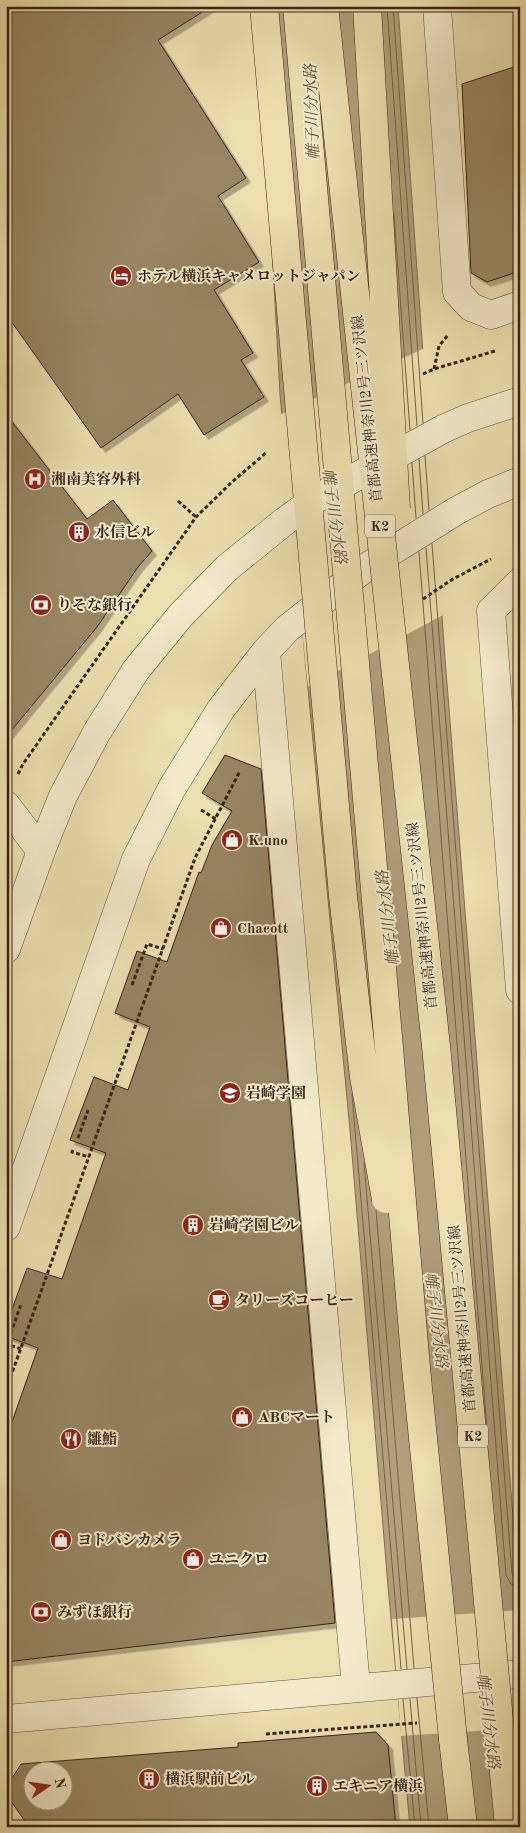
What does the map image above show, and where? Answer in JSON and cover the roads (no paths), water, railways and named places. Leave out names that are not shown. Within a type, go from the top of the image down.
[{"type":"highway","points":[[264,6],[343,896],[364,1077],[416,1368]]},
{"type":"highway","name":"K2","points":[[297,6],[416,1368],[462,1827]]},
{"type":"highway","name":"首都高速神奈川2号三ツ沢線","points":[[324,6],[436,1046],[509,1827]]},
{"type":"highway","points":[[367,6],[398,549],[436,1046]]},
{"type":"street","points":[[437,6],[457,292],[471,307],[491,315],[520,305]]},
{"type":"street","points":[[6,949],[62,796],[97,732],[136,670],[180,615],[227,568],[314,500],[443,429],[468,418],[520,401]]},
{"type":"street","points":[[6,1228],[136,860],[172,788],[221,708],[288,628],[365,568],[456,511],[488,494],[520,481]]},
{"type":"street","points":[[520,582],[491,611],[520,990]]},
{"type":"street","points":[[266,652],[356,1687]]},
{"type":"street","points":[[6,805],[41,851]]},
{"type":"street","points":[[6,1719],[520,1674]]},
{"type":"water","name":"帷子川分水路","points":[[259,6],[398,6],[445,658],[520,1606],[520,1827],[410,1827],[350,1130],[280,395]]},
{"type":"place","name":"ホテル横浜キャメロットジャパン","points":[[121,276]]},
{"type":"place","name":"湘南美容外科","points":[[35,479]]},
{"type":"place","name":"水信ビル","points":[[79,532]]},
{"type":"place","name":"りそな銀行","points":[[41,605]]},
{"type":"place","name":"K.uno","points":[[232,840]]},
{"type":"place","name":"Chacott","points":[[221,928]]},
{"type":"place","name":"岩崎学園","points":[[230,1093]]},
{"type":"place","name":"岩崎学園ビル","points":[[193,1225]]},
{"type":"place","name":"タリーズコーヒー","points":[[219,1300]]},
{"type":"place","name":"ABCマート","points":[[242,1417]]},
{"type":"place","name":"雛鮨","points":[[71,1439]]},
{"type":"place","name":"ヨドバシカメラ","points":[[61,1540]]},
{"type":"place","name":"ユニクロ","points":[[193,1559]]},
{"type":"place","name":"みずほ銀行","points":[[41,1612]]},
{"type":"place","name":"横浜駅前ビル","points":[[149,1779]]},
{"type":"place","name":"エキニア横浜","points":[[317,1786]]}]
